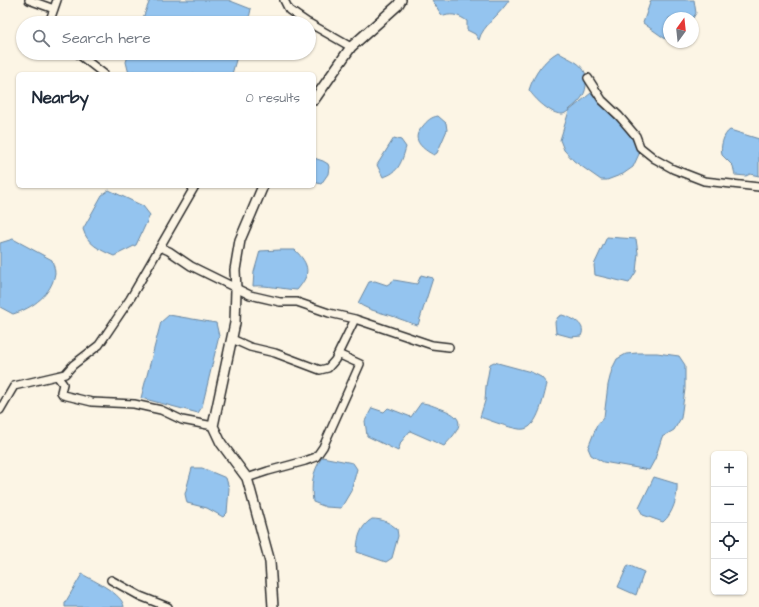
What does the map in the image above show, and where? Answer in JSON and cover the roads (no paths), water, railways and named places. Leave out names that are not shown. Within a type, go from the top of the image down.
[{"type":"street","points":[[29,0],[54,10]]},
{"type":"street","points":[[52,16],[57,0]]},
{"type":"street","points":[[284,0],[289,10],[298,16]]},
{"type":"street","points":[[316,97],[351,48],[398,5],[401,0]]},
{"type":"street","points":[[316,27],[351,48]]},
{"type":"street","points":[[86,60],[101,72]]},
{"type":"street","points":[[588,78],[602,100],[619,116],[636,136],[644,151],[655,159],[673,169],[704,181],[759,187]]},
{"type":"street","points":[[0,410],[14,386],[64,374],[99,345],[130,299],[194,188]]},
{"type":"street","points":[[262,188],[240,240],[235,270],[235,323],[214,426],[221,443],[247,478],[270,562],[273,607]]},
{"type":"street","points":[[160,247],[169,251],[191,266],[250,295],[280,302],[297,302],[329,313],[355,319],[432,345],[449,347]]},
{"type":"street","points":[[232,339],[250,347],[275,353],[320,370],[328,368],[335,360],[355,319]]},
{"type":"street","points":[[247,478],[305,462],[316,457],[323,447],[360,364],[338,354]]},
{"type":"street","points":[[57,376],[64,384],[61,392],[63,395],[92,402],[134,404],[161,410],[182,420],[214,426]]},
{"type":"street","points":[[111,580],[140,596],[168,607]]},
{"type":"water","points":[[150,0],[228,0],[251,9],[250,16],[144,16]]},
{"type":"water","points":[[432,0],[509,0],[484,30],[479,40],[475,34],[467,30],[467,21],[456,16],[444,16]]},
{"type":"water","points":[[651,0],[694,0],[696,12],[663,12],[663,37],[643,23]]},
{"type":"water","points":[[558,52],[581,66],[586,76],[586,86],[582,97],[574,106],[563,114],[553,112],[539,102],[529,90],[540,68],[548,59]]},
{"type":"water","points":[[127,60],[236,60],[233,72],[128,72]]},
{"type":"water","points":[[591,93],[625,129],[639,149],[639,154],[633,167],[623,174],[607,180],[601,180],[574,161],[564,150],[560,140],[569,111]]},
{"type":"water","points":[[438,116],[446,123],[447,130],[437,153],[434,155],[421,146],[417,139],[417,135],[419,130],[428,121],[433,117]]},
{"type":"water","points":[[730,130],[759,139],[759,176],[750,174],[746,176],[735,175],[733,166],[722,155],[721,149],[723,141]]},
{"type":"water","points":[[394,138],[401,140],[406,147],[399,166],[393,173],[383,177],[377,165]]},
{"type":"water","points":[[316,159],[328,164],[329,167],[328,174],[321,184],[316,183]]},
{"type":"water","points":[[109,190],[143,206],[150,215],[136,245],[114,256],[99,249],[91,243],[83,229],[102,195]]},
{"type":"water","points":[[607,237],[636,239],[638,253],[636,272],[629,283],[595,275],[594,265]]},
{"type":"water","points":[[13,239],[52,260],[55,273],[53,281],[46,294],[28,308],[13,314],[0,307],[0,243]]},
{"type":"water","points":[[295,250],[304,260],[307,270],[302,284],[297,290],[253,286],[254,272],[260,251]]},
{"type":"water","points":[[421,275],[433,278],[418,325],[373,310],[358,303],[369,282],[375,281],[387,285],[394,280],[417,284]]},
{"type":"water","points":[[169,315],[216,323],[219,336],[202,407],[198,413],[141,398],[161,322]]},
{"type":"water","points":[[562,315],[578,322],[582,328],[581,336],[571,337],[556,333],[555,322],[558,317]]},
{"type":"water","points":[[657,353],[679,356],[685,365],[685,389],[681,418],[674,430],[662,437],[655,459],[649,470],[603,462],[591,455],[588,448],[597,425],[604,417],[608,385],[612,369],[617,359],[626,354]]},
{"type":"water","points":[[494,362],[531,372],[541,377],[547,384],[540,410],[537,417],[529,427],[524,429],[515,428],[480,417],[485,401],[490,364]]},
{"type":"water","points":[[421,403],[429,404],[442,409],[456,417],[459,425],[457,430],[444,446],[410,431],[401,442],[398,451],[367,436],[365,421],[372,408],[384,412],[388,408],[411,417]]},
{"type":"water","points":[[322,457],[353,463],[357,469],[351,491],[341,508],[326,507],[313,502],[313,479],[316,468]]},
{"type":"water","points":[[192,468],[202,468],[226,478],[229,488],[227,513],[223,517],[207,508],[187,503],[185,494]]},
{"type":"water","points":[[654,477],[677,484],[677,494],[672,510],[667,519],[663,522],[643,515],[639,508]]},
{"type":"water","points":[[372,519],[385,521],[397,529],[398,536],[392,558],[386,562],[357,552],[360,533],[365,525]]},
{"type":"water","points":[[628,565],[644,572],[636,595],[618,587]]},
{"type":"water","points":[[82,574],[119,597],[124,607],[65,607],[65,603]]}]
